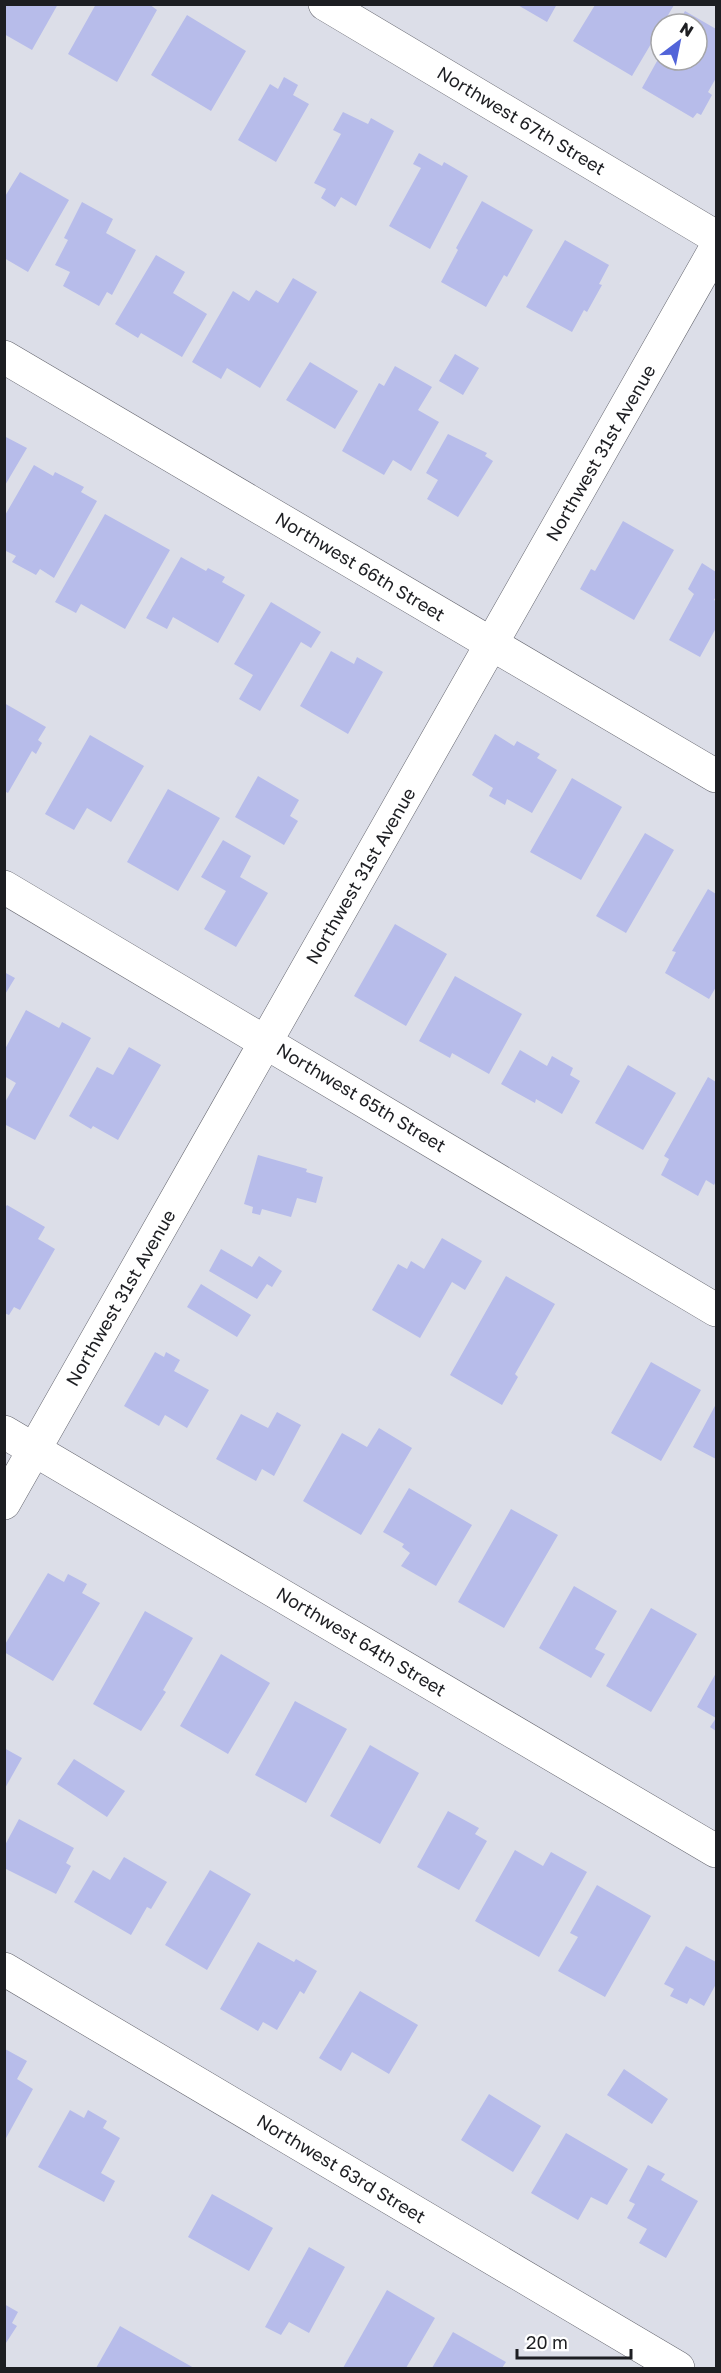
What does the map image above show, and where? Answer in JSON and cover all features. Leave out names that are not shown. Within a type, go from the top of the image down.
[{"type":"street","name":"Northwest 67th Street","points":[[325,4],[717,237]]},
{"type":"street","name":"Northwest 31st Avenue","points":[[4,1503],[717,248]]},
{"type":"street","name":"Northwest 66th Street","points":[[4,357],[717,776]]},
{"type":"street","name":"Northwest 65th Street","points":[[4,887],[717,1310]]},
{"type":"street","name":"Northwest 64th Street","points":[[4,1432],[717,1851]]},
{"type":"street","name":"Northwest 63rd Street","points":[[4,1969],[678,2368]]},
{"type":"building","points":[[4,4],[58,4],[32,50],[4,34]]},
{"type":"building","points":[[96,4],[149,4],[157,10],[117,82],[68,54]]},
{"type":"building","points":[[516,4],[557,4],[547,22]]},
{"type":"building","points":[[595,5],[674,5],[670,12],[649,12],[649,47],[632,76],[573,41]]},
{"type":"building","points":[[187,15],[246,51],[211,111],[151,75]]},
{"type":"building","points":[[709,25],[716,29],[716,78],[708,92],[712,95],[701,115],[697,113],[693,118],[642,88],[651,72],[709,72]]},
{"type":"building","points":[[284,77],[298,85],[293,95],[309,104],[276,162],[238,140],[270,84],[278,89]]},
{"type":"building","points":[[343,112],[368,124],[371,118],[394,131],[356,206],[341,197],[335,207],[321,198],[326,189],[314,183],[341,134],[333,130]]},
{"type":"building","points":[[419,153],[442,166],[444,162],[468,176],[430,249],[389,226],[421,168],[413,164]]},
{"type":"building","points":[[20,172],[69,200],[28,272],[4,258],[4,198]]},
{"type":"building","points":[[482,201],[533,230],[507,277],[504,275],[486,307],[441,282],[458,250],[456,248]]},
{"type":"building","points":[[82,202],[113,219],[106,233],[136,250],[112,295],[107,292],[99,306],[63,286],[70,272],[55,265],[68,240],[64,238]]},
{"type":"building","points":[[565,240],[609,265],[599,284],[602,285],[587,312],[584,310],[572,332],[526,307]]},
{"type":"building","points":[[156,255],[185,272],[173,293],[207,314],[182,357],[141,333],[138,338],[115,324]]},
{"type":"building","points":[[293,278],[317,292],[260,388],[227,368],[221,379],[192,362],[233,291],[249,301],[256,290],[278,303]]},
{"type":"building","points":[[455,354],[479,368],[463,395],[439,381]]},
{"type":"building","points":[[310,362],[358,391],[335,429],[286,400]]},
{"type":"building","points":[[395,366],[432,387],[418,410],[439,422],[411,471],[393,460],[384,475],[342,451],[379,383],[384,386]]},
{"type":"building","points":[[448,434],[487,453],[485,456],[493,461],[458,517],[427,499],[438,480],[426,473]]},
{"type":"building","points":[[4,436],[27,448],[4,487]]},
{"type":"building","points":[[34,465],[53,476],[55,472],[84,487],[81,492],[97,501],[54,578],[40,569],[36,575],[12,562],[16,556],[4,550],[4,517]]},
{"type":"building","points":[[105,514],[170,550],[125,629],[81,604],[76,613],[55,602]]},
{"type":"building","points":[[623,521],[674,550],[634,620],[580,589],[591,569],[595,571]]},
{"type":"building","points":[[181,557],[206,571],[208,568],[225,577],[222,582],[245,595],[218,643],[173,617],[167,629],[146,618]]},
{"type":"building","points":[[702,563],[716,572],[714,600],[716,601],[716,628],[700,657],[669,640],[694,594],[688,589]]},
{"type":"building","points":[[271,602],[321,632],[311,648],[301,642],[260,711],[239,699],[253,675],[234,664]]},
{"type":"building","points":[[331,651],[354,664],[357,657],[383,672],[348,734],[300,706]]},
{"type":"building","points":[[4,703],[46,727],[38,740],[42,743],[36,754],[32,751],[8,793],[4,791]]},
{"type":"building","points":[[495,734],[514,746],[517,741],[540,754],[537,758],[557,770],[532,813],[507,799],[505,805],[489,796],[493,788],[472,775]]},
{"type":"building","points":[[90,735],[144,766],[111,822],[87,808],[74,830],[45,814]]},
{"type":"building","points":[[258,776],[299,800],[290,816],[298,821],[284,845],[235,817]]},
{"type":"building","points":[[572,778],[622,807],[581,880],[530,852]]},
{"type":"building","points":[[168,789],[220,818],[178,891],[127,862]]},
{"type":"building","points":[[645,833],[674,850],[626,933],[596,916]]},
{"type":"building","points":[[223,840],[251,856],[240,877],[268,893],[236,947],[204,929],[226,891],[201,877]]},
{"type":"building","points":[[708,889],[716,894],[716,987],[709,999],[665,973],[676,952],[672,951]]},
{"type":"building","points":[[395,924],[447,954],[406,1026],[354,996]]},
{"type":"building","points":[[4,972],[15,978],[4,996]]},
{"type":"building","points":[[455,976],[522,1014],[489,1074],[452,1053],[450,1058],[419,1041]]},
{"type":"building","points":[[26,1010],[59,1028],[62,1022],[91,1038],[35,1140],[4,1124],[4,1104],[16,1083],[4,1076],[4,1051]]},
{"type":"building","points":[[129,1047],[161,1065],[118,1140],[93,1126],[91,1129],[69,1116],[97,1067],[113,1075]]},
{"type":"building","points":[[520,1050],[547,1066],[552,1056],[573,1068],[570,1075],[580,1081],[562,1114],[536,1099],[535,1103],[501,1084]]},
{"type":"building","points":[[628,1065],[676,1093],[643,1150],[595,1123]]},
{"type":"building","points":[[708,1077],[716,1082],[716,1181],[714,1185],[706,1180],[698,1196],[661,1175],[669,1159],[664,1156]]},
{"type":"building","points":[[258,1155],[307,1169],[306,1172],[323,1177],[316,1203],[297,1198],[291,1217],[262,1209],[260,1215],[252,1213],[253,1207],[244,1204]]},
{"type":"building","points":[[7,1205],[45,1227],[38,1239],[55,1249],[20,1310],[14,1307],[9,1315],[4,1313],[4,1209]]},
{"type":"building","points":[[442,1238],[482,1261],[465,1290],[452,1282],[420,1338],[372,1310],[398,1264],[407,1269],[411,1261],[424,1269]]},
{"type":"building","points":[[221,1249],[252,1267],[259,1256],[282,1271],[272,1287],[267,1284],[257,1299],[209,1271]]},
{"type":"building","points":[[506,1276],[555,1304],[515,1374],[518,1377],[502,1405],[450,1375]]},
{"type":"building","points":[[201,1284],[251,1315],[237,1337],[187,1307]]},
{"type":"building","points":[[155,1352],[164,1357],[166,1352],[180,1360],[174,1371],[209,1390],[187,1428],[165,1415],[159,1426],[124,1406]]},
{"type":"building","points":[[651,1362],[701,1390],[661,1461],[611,1433]]},
{"type":"building","points":[[716,1404],[716,1459],[693,1447]]},
{"type":"building","points":[[277,1412],[301,1425],[274,1476],[262,1469],[256,1481],[216,1459],[241,1414],[268,1428]]},
{"type":"building","points":[[379,1428],[412,1448],[361,1535],[303,1501],[342,1433],[367,1447]]},
{"type":"building","points":[[409,1488],[472,1525],[436,1586],[401,1566],[410,1553],[402,1547],[404,1544],[383,1532]]},
{"type":"building","points":[[511,1509],[558,1535],[504,1628],[458,1602]]},
{"type":"building","points":[[48,1573],[64,1582],[68,1574],[87,1584],[82,1593],[100,1603],[53,1681],[4,1652],[4,1646]]},
{"type":"building","points":[[574,1586],[617,1611],[595,1649],[605,1654],[591,1678],[539,1648]]},
{"type":"building","points":[[651,1608],[697,1634],[651,1712],[606,1686]]},
{"type":"building","points":[[145,1611],[193,1638],[163,1690],[166,1692],[141,1731],[93,1704]]},
{"type":"building","points":[[221,1654],[270,1683],[228,1754],[180,1726]]},
{"type":"building","points":[[716,1673],[716,1718],[697,1707]]},
{"type":"building","points":[[295,1701],[347,1729],[306,1803],[255,1775]]},
{"type":"building","points":[[716,1718],[716,1731],[710,1727]]},
{"type":"building","points":[[370,1745],[419,1773],[380,1844],[330,1816]]},
{"type":"building","points":[[4,1748],[22,1758],[4,1790]]},
{"type":"building","points":[[74,1759],[125,1791],[107,1817],[57,1784]]},
{"type":"building","points":[[448,1811],[479,1828],[475,1834],[487,1841],[459,1890],[417,1867]]},
{"type":"building","points":[[19,1819],[74,1848],[66,1863],[71,1866],[56,1894],[4,1868],[4,1847]]},
{"type":"building","points":[[515,1850],[543,1866],[551,1852],[587,1872],[539,1957],[475,1921]]},
{"type":"building","points":[[124,1857],[167,1882],[151,1909],[147,1907],[131,1935],[74,1902],[93,1870],[110,1880]]},
{"type":"building","points":[[210,1870],[251,1894],[207,1970],[165,1945]]},
{"type":"building","points":[[597,1885],[651,1916],[605,1997],[558,1971],[578,1937],[570,1933]]},
{"type":"building","points":[[258,1942],[294,1962],[296,1959],[317,1971],[304,1994],[300,1991],[277,2030],[263,2022],[258,2031],[220,2009]]},
{"type":"building","points":[[686,1946],[716,1962],[716,1984],[704,2006],[690,1998],[687,2004],[670,1996],[674,1989],[664,1984]]},
{"type":"building","points":[[360,1991],[418,2025],[389,2074],[352,2052],[341,2071],[319,2058]]},
{"type":"building","points":[[5,2049],[27,2061],[17,2079],[33,2089],[5,2140]]},
{"type":"building","points":[[624,2069],[668,2099],[652,2124],[607,2095]]},
{"type":"building","points":[[489,2094],[541,2126],[513,2172],[461,2140]]},
{"type":"building","points":[[70,2110],[84,2118],[88,2110],[107,2121],[103,2128],[120,2138],[101,2173],[115,2181],[104,2202],[38,2167]]},
{"type":"building","points":[[566,2133],[628,2169],[607,2205],[591,2197],[578,2220],[531,2193]]},
{"type":"building","points":[[648,2165],[665,2174],[661,2180],[698,2201],[666,2258],[639,2243],[647,2229],[627,2218],[635,2204],[629,2201]]},
{"type":"building","points":[[212,2194],[273,2228],[249,2271],[188,2237]]},
{"type":"building","points":[[309,2247],[345,2267],[309,2333],[289,2322],[281,2335],[265,2327]]},
{"type":"building","points":[[387,2290],[435,2318],[406,2368],[343,2368]]},
{"type":"building","points":[[4,2304],[18,2312],[12,2323],[17,2326],[4,2346]]},
{"type":"building","points":[[120,2326],[194,2368],[96,2368]]},
{"type":"building","points":[[453,2332],[506,2362],[502,2368],[432,2368]]}]
